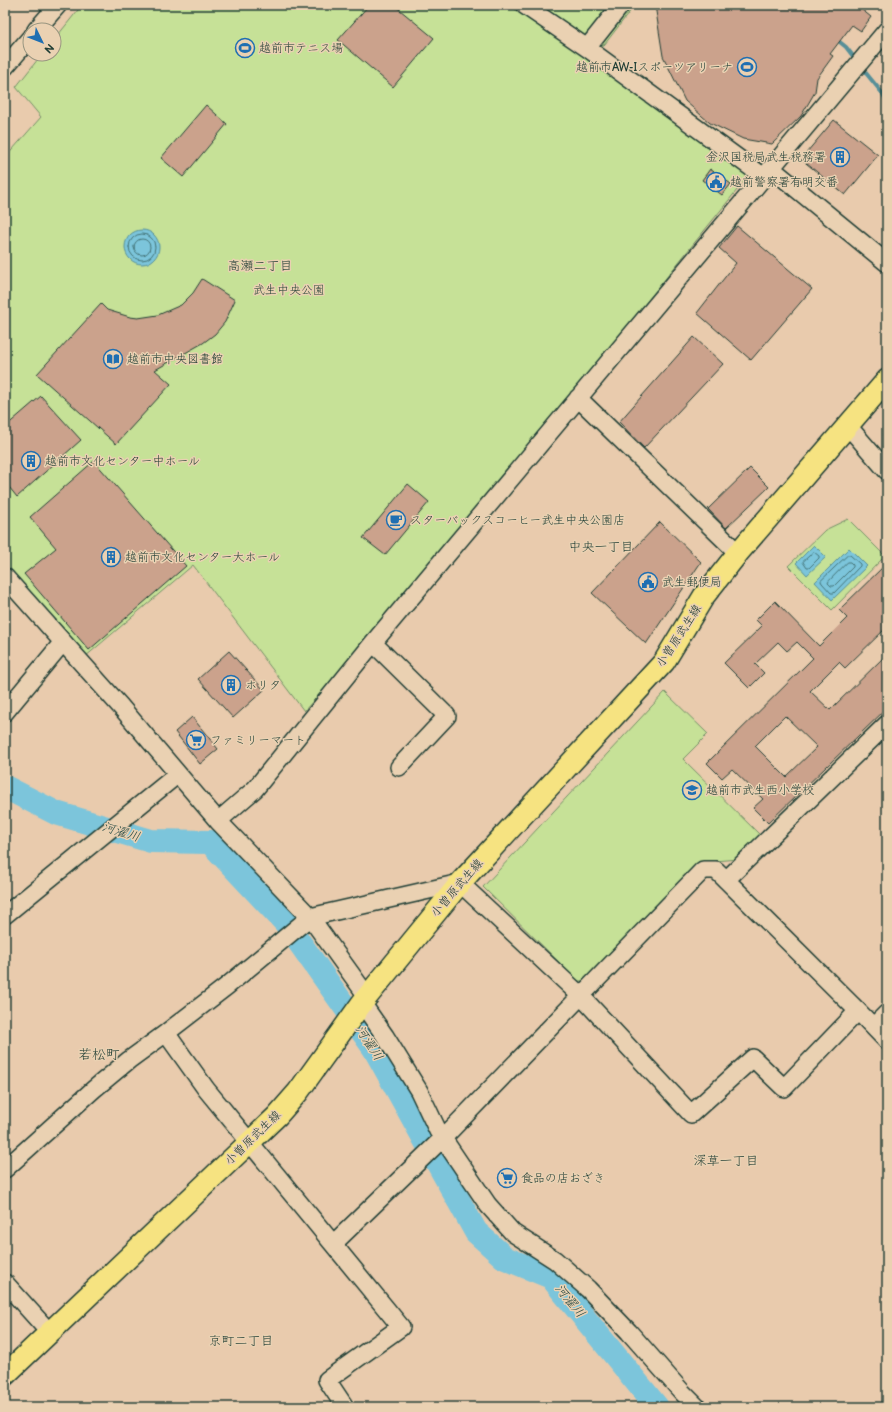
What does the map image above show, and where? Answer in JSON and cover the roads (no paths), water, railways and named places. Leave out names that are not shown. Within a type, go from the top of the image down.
[{"type":"main road","name":"小曽原武生線","points":[[5,1375],[277,1116],[293,1098],[360,1006],[460,882],[664,662],[704,596],[738,553],[887,380]]},
{"type":"street","points":[[43,22],[58,5]]},
{"type":"street","points":[[524,5],[768,172],[887,263]]},
{"type":"street","points":[[587,48],[621,5]]},
{"type":"street","points":[[218,822],[255,789],[373,643],[887,30]]},
{"type":"street","points":[[5,67],[22,47]]},
{"type":"street","points":[[578,398],[738,553]]},
{"type":"street","points":[[848,426],[887,471]]},
{"type":"street","points":[[5,577],[178,774],[218,822],[310,917],[360,1006],[385,1036],[419,1091],[443,1138],[488,1205],[513,1233],[555,1260],[588,1290],[629,1332],[697,1407]]},
{"type":"street","points":[[5,712],[63,642]]},
{"type":"street","points":[[373,643],[447,716],[399,767]]},
{"type":"street","points":[[726,880],[887,724]]},
{"type":"street","points":[[5,915],[178,774]]},
{"type":"street","points":[[333,1244],[443,1138],[703,870],[716,870],[874,1026],[887,1041]]},
{"type":"street","points":[[5,1168],[129,1060],[227,986],[310,917],[460,882],[581,996],[692,1114],[753,1058],[784,1088],[858,1011]]},
{"type":"street","points":[[874,1026],[887,1013]]},
{"type":"street","points":[[166,1033],[206,1089],[401,1327],[327,1380],[345,1407]]},
{"type":"street","points":[[5,1283],[50,1333]]},
{"type":"water","points":[[139,230],[145,230],[149,231],[156,237],[159,247],[158,254],[152,261],[145,264],[139,264],[135,263],[128,257],[125,250],[125,244],[126,240],[132,233]]},
{"type":"water","points":[[814,545],[826,557],[807,575],[796,563]]},
{"type":"water","points":[[849,548],[867,566],[832,600],[815,582]]},
{"type":"waterway","points":[[836,39],[846,47],[856,60]]},
{"type":"waterway","points":[[861,67],[883,94],[887,102]]},
{"type":"waterway","name":"河濯川","points":[[5,787],[56,813],[151,841],[210,842],[285,922],[374,1048],[476,1232],[505,1258],[551,1277],[657,1407]]},
{"type":"place","name":"越前市テニス場","points":[[245,48]]},
{"type":"place","name":"越前市AW-Iスポーツアリーナ","points":[[747,67]]},
{"type":"place","name":"金沢国税局武生税務署","points":[[840,157]]},
{"type":"place","name":"越前警察署有明交番","points":[[716,182]]},
{"type":"place","name":"越前市中央図書館","points":[[113,359]]},
{"type":"place","name":"越前市文化センター中ホール","points":[[31,461]]},
{"type":"place","name":"スターバックスコーヒー武生中央公園店","points":[[396,520]]},
{"type":"place","name":"越前市文化センター大ホール","points":[[111,557]]},
{"type":"place","name":"武生郵便局","points":[[648,582]]},
{"type":"place","name":"ホリタ","points":[[231,685]]},
{"type":"place","name":"ファミリーマート","points":[[196,740]]},
{"type":"place","name":"越前市武生西小学校","points":[[692,790]]},
{"type":"place","name":"食品の店おざき","points":[[507,1178]]},
{"type":"district","name":"高瀬二丁目","points":[[260,266]]},
{"type":"district","name":"中央一丁目","points":[[601,547]]},
{"type":"district","name":"若松町","points":[[99,1054]]},
{"type":"district","name":"深草一丁目","points":[[726,1161]]},
{"type":"district","name":"京町二丁目","points":[[241,1341]]},
{"type":"park label","name":"武生中央公園","points":[[289,290]]}]
